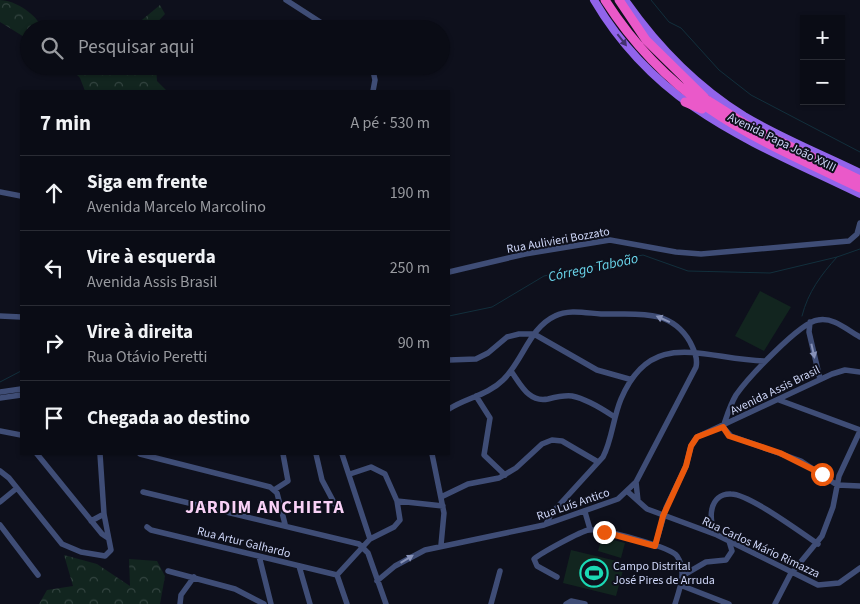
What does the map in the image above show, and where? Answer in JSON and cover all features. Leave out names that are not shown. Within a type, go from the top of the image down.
[{"type":"highway","name":"Avenida Papa João XXIII","points":[[605,0],[629,35],[650,60],[679,87],[718,117],[761,140],[844,176],[860,180]]},
{"type":"highway","name":"Avenida Papa João XXIII","points":[[610,0],[634,33],[668,70],[709,102],[750,128],[844,176],[860,188]]},
{"type":"highway","points":[[619,0],[646,40],[709,102]]},
{"type":"highway","points":[[685,102],[718,117]]},
{"type":"main road","name":"Avenida Papa João XXIII","points":[[594,0],[630,50],[685,102],[745,140],[860,194]]},
{"type":"main road","name":"Avenida Papa João XXIII","points":[[624,0],[661,47],[689,75],[715,96],[759,124],[860,173]]},
{"type":"street","points":[[286,0],[297,3],[320,20]]},
{"type":"street","points":[[373,90],[374,75]]},
{"type":"street","points":[[0,192],[20,196]]},
{"type":"street","name":"Rua Aulivieri Bozzato","points":[[450,272],[525,254],[610,240],[690,254],[849,241],[858,234],[860,223]]},
{"type":"street","points":[[450,409],[501,382],[512,371],[534,334],[542,325],[563,313],[638,312],[660,317],[675,325],[683,333],[696,353]]},
{"type":"street","points":[[0,316],[20,317]]},
{"type":"street","points":[[860,337],[831,321],[819,320],[810,322],[766,361],[744,384],[729,410],[723,427],[729,436],[801,462],[837,485],[860,486]]},
{"type":"street","points":[[810,322],[809,332],[820,379]]},
{"type":"street","points":[[800,330],[809,332]]},
{"type":"street","points":[[450,360],[476,359],[488,353],[507,337],[519,334],[534,334],[597,370],[629,379]]},
{"type":"street","points":[[546,524],[558,506],[600,460],[607,447],[614,416],[629,379],[648,361],[665,353],[679,351],[741,360],[766,361]]},
{"type":"street","name":"Rua Luís Antico","points":[[377,581],[414,555],[440,545],[520,532],[585,512],[618,499],[628,492],[636,482],[696,367],[696,353]]},
{"type":"street","name":"Avenida Assis Brasil","points":[[655,546],[663,516],[684,470],[694,441],[702,434],[723,427],[820,379],[845,370],[860,372]]},
{"type":"street","points":[[512,371],[524,390],[534,398],[540,400],[572,396],[586,400],[614,416]]},
{"type":"street","points":[[0,392],[20,389]]},
{"type":"street","points":[[0,398],[20,395]]},
{"type":"street","points":[[476,396],[490,418],[484,455],[505,475]]},
{"type":"street","points":[[774,604],[792,572],[818,544],[830,518],[837,485],[860,430],[779,400]]},
{"type":"street","points":[[729,410],[733,434],[738,439]]},
{"type":"street","points":[[0,431],[20,435]]},
{"type":"street","points":[[441,497],[462,486],[505,475],[524,462],[542,444],[552,440],[562,441],[588,456],[600,460]]},
{"type":"street","points":[[38,455],[91,521],[108,538]]},
{"type":"street","points":[[0,471],[17,488],[58,541],[67,547],[105,556],[111,550],[104,514],[100,455]]},
{"type":"street","points":[[144,455],[258,482],[274,490],[285,524]]},
{"type":"street","points":[[274,490],[286,484],[289,478],[283,455]]},
{"type":"street","points":[[316,455],[322,480],[338,510]]},
{"type":"street","points":[[342,455],[370,539]]},
{"type":"street","points":[[432,455],[443,506],[444,527],[440,545]]},
{"type":"street","points":[[347,604],[338,575],[362,546],[370,539],[398,523],[400,517],[397,501],[387,477],[380,470],[370,467],[350,474]]},
{"type":"street","points":[[636,482],[638,501]]},
{"type":"street","points":[[0,502],[17,488]]},
{"type":"street","points":[[143,492],[285,524],[362,546],[368,553],[386,604]]},
{"type":"street","name":"Rua Carlos Mário Rimazza","points":[[628,492],[647,509],[717,535],[810,582],[825,585],[839,583],[860,568]]},
{"type":"street","points":[[717,535],[711,525],[712,508],[719,498],[731,494],[746,498],[818,544]]},
{"type":"street","points":[[397,501],[443,506]]},
{"type":"street","points":[[554,522],[558,506]]},
{"type":"street","points":[[585,512],[590,530]]},
{"type":"street","points":[[91,521],[104,514]]},
{"type":"street","points":[[0,525],[38,575]]},
{"type":"street","name":"Rua Artur Galhardo","points":[[146,527],[151,530],[338,575]]},
{"type":"street","points":[[557,577],[537,566],[534,559],[579,533],[590,530],[676,553],[680,562],[682,576],[675,604]]},
{"type":"street","points":[[682,576],[706,562],[726,560],[732,550],[729,541]]},
{"type":"street","points":[[259,556],[271,604]]},
{"type":"street","points":[[299,566],[310,604]]},
{"type":"street","points":[[168,571],[235,588],[264,604]]},
{"type":"street","points":[[491,604],[500,571]]},
{"type":"street","points":[[180,604],[181,595],[194,577]]},
{"type":"street","points":[[680,585],[729,604]]},
{"type":"street","points":[[566,604],[576,601],[585,604]]},
{"type":"green space","points":[[0,0],[19,5],[37,20],[20,20],[20,34],[0,22]]},
{"type":"green space","points":[[160,5],[165,14],[159,20],[142,20]]},
{"type":"green space","points":[[77,75],[157,75],[157,81],[166,90],[85,90]]},
{"type":"green space","points":[[760,291],[791,307],[764,351],[735,336]]},
{"type":"green space","points":[[602,537],[625,543],[621,558],[598,551]]},
{"type":"green space","name":"Campo Distrital José Pires de Arruda","points":[[571,550],[625,563],[616,596],[563,583]]},
{"type":"green space","points":[[64,555],[97,564],[130,586],[129,559],[157,561],[165,576],[160,604],[39,604],[47,590],[73,586]]},
{"type":"waterway","points":[[651,0],[669,22],[681,28],[719,70],[751,95],[860,152]]},
{"type":"waterway","name":"Córrego Taboão","points":[[450,316],[492,307],[544,276],[643,255],[688,271],[770,273],[837,257],[860,249]]},
{"type":"waterway","points":[[802,316],[816,284],[837,257]]},
{"type":"waterway","name":"Córrego Taboão","points":[[0,382],[20,372]]},
{"type":"place","name":"Campo Distrital José Pires de Arruda","points":[[594,573]]},
{"type":"district","name":"JARDIM ANCHIETA","points":[[265,507]]},
{"type":"route","points":[[604,532],[655,546],[663,516],[686,466],[691,446],[697,437],[702,434],[723,427],[729,436],[780,453],[814,468],[822,474]]}]
